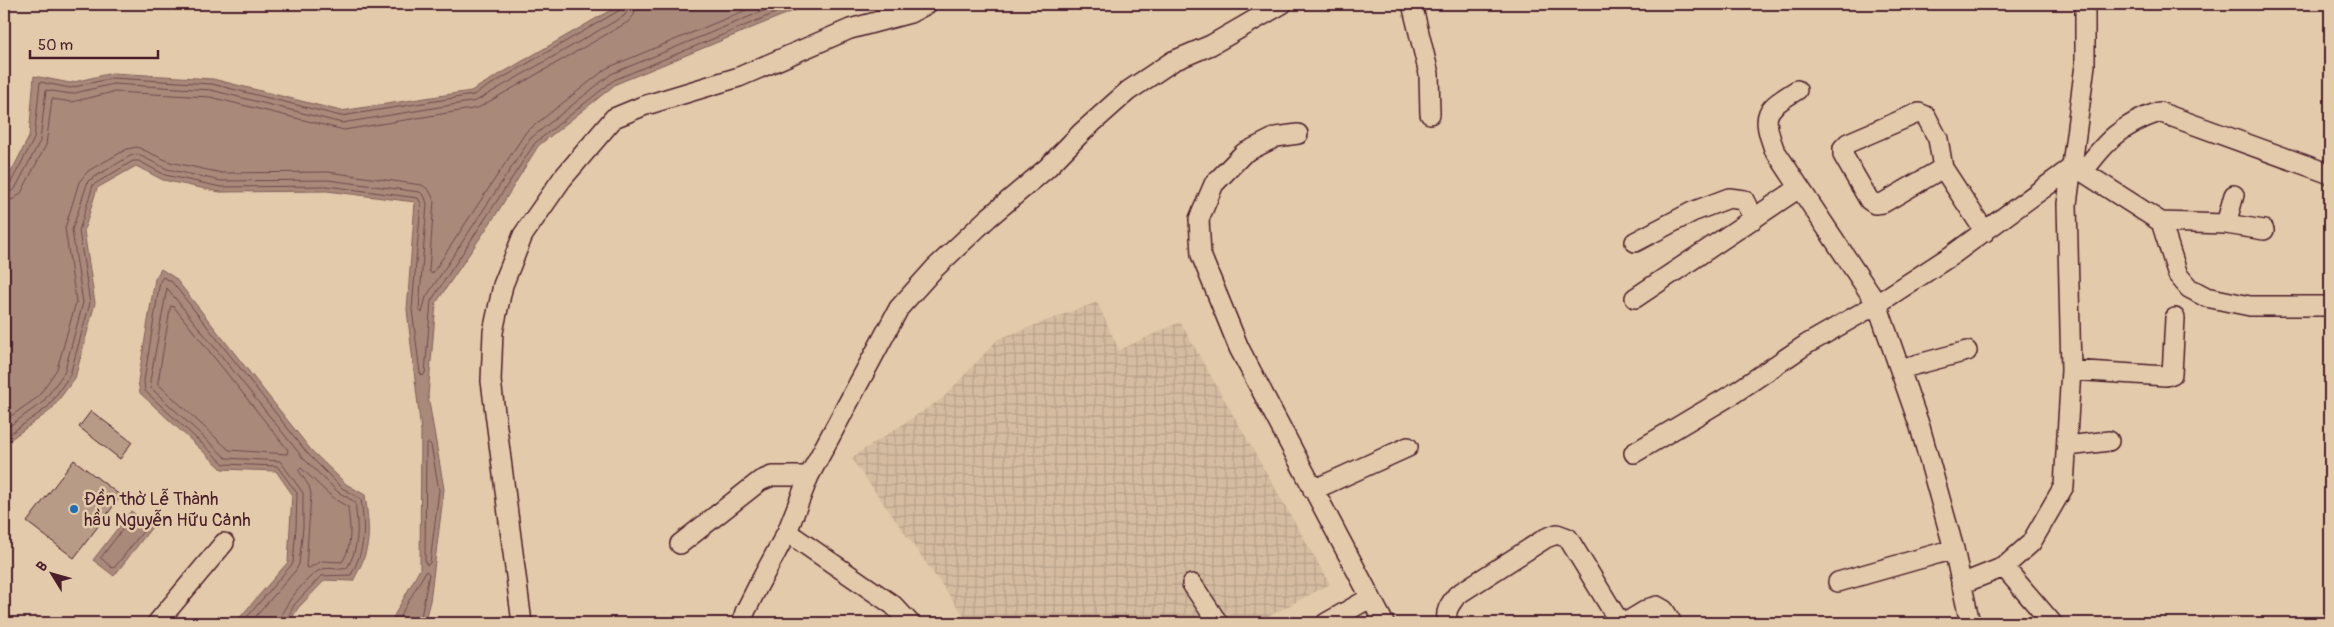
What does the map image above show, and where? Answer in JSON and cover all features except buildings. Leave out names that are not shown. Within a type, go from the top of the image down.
[{"type":"street","points":[[522,623],[491,381],[493,332],[503,285],[523,235],[562,179],[614,118],[643,106],[739,77],[850,29],[910,13],[927,4]]},
{"type":"street","points":[[742,623],[745,612],[787,532],[810,476],[899,308],[934,269],[988,218],[1047,168],[1081,133],[1128,91],[1173,61],[1211,46],[1282,4]]},
{"type":"street","points":[[1412,4],[1430,80],[1430,114]]},
{"type":"street","points":[[1961,584],[2004,567],[2031,543],[2064,486],[2068,446],[2071,370],[2067,204],[2077,170],[2085,65],[2085,4]]},
{"type":"street","points":[[1797,90],[1775,103],[1768,114],[1765,125],[1774,149],[1878,304],[1920,427],[1954,549],[1970,623]]},
{"type":"street","points":[[1634,453],[1733,394],[1807,344],[1878,304],[2077,170],[2104,144],[2135,121],[2159,112],[2330,174]]},
{"type":"street","points":[[1943,168],[1883,202],[1875,204],[1869,200],[1843,155],[1843,148],[1848,143],[1919,113],[1926,116],[1938,139],[1943,168],[1985,232]]},
{"type":"street","points":[[1298,134],[1276,137],[1244,153],[1214,184],[1198,219],[1201,255],[1239,348],[1384,623]]},
{"type":"street","points":[[2077,170],[2161,222],[2226,224],[2264,230]]},
{"type":"street","points":[[1635,298],[1799,188]]},
{"type":"street","points":[[2226,224],[2234,194]]},
{"type":"street","points":[[1635,242],[1692,212],[1728,198],[1744,200],[1754,218]]},
{"type":"street","points":[[2161,222],[2178,275],[2189,288],[2206,297],[2250,306],[2330,306]]},
{"type":"street","points":[[2071,370],[2166,376],[2172,374],[2175,318]]},
{"type":"street","points":[[1900,369],[1967,351]]},
{"type":"street","points":[[2068,446],[2109,441]]},
{"type":"street","points":[[1313,490],[1408,447]]},
{"type":"street","points":[[680,544],[760,481],[772,476],[810,476]]},
{"type":"street","points":[[787,532],[893,605],[910,623]]},
{"type":"street","points":[[1449,623],[1446,618],[1449,606],[1457,595],[1546,538],[1557,534],[1568,538],[1620,623]]},
{"type":"street","points":[[157,623],[224,543]]},
{"type":"street","points":[[1838,582],[1954,549]]},
{"type":"street","points":[[2004,567],[2052,623]]},
{"type":"street","points":[[1192,584],[1218,623]]},
{"type":"street","points":[[1326,623],[1370,598]]},
{"type":"street","points":[[1625,623],[1650,608],[1657,606],[1664,610],[1672,623]]},
{"type":"shaded area","points":[[1097,302],[1119,350],[1180,322],[1330,584],[1256,623],[969,623],[851,458],[943,398],[998,339]]},
{"type":"water","points":[[621,4],[810,4],[616,84],[538,146],[497,213],[436,303],[428,396],[444,489],[430,601],[424,623],[390,623],[420,569],[421,431],[407,310],[415,202],[327,191],[220,192],[163,180],[136,166],[97,188],[84,231],[95,303],[75,378],[51,410],[4,444],[4,186],[29,137],[34,76],[70,83],[112,73],[213,79],[341,111],[471,91]]},
{"type":"water","points":[[161,269],[175,278],[311,450],[346,484],[365,495],[368,540],[364,559],[353,581],[325,580],[298,608],[289,623],[235,623],[288,562],[292,494],[276,471],[222,469],[140,393],[138,381],[155,279]]},
{"type":"water","points":[[131,511],[152,527],[114,576],[93,560]]},
{"type":"place","name":"Đền thờ Lễ Thành hầu Nguyễn Hữu Cảnh","points":[[74,509]]}]
